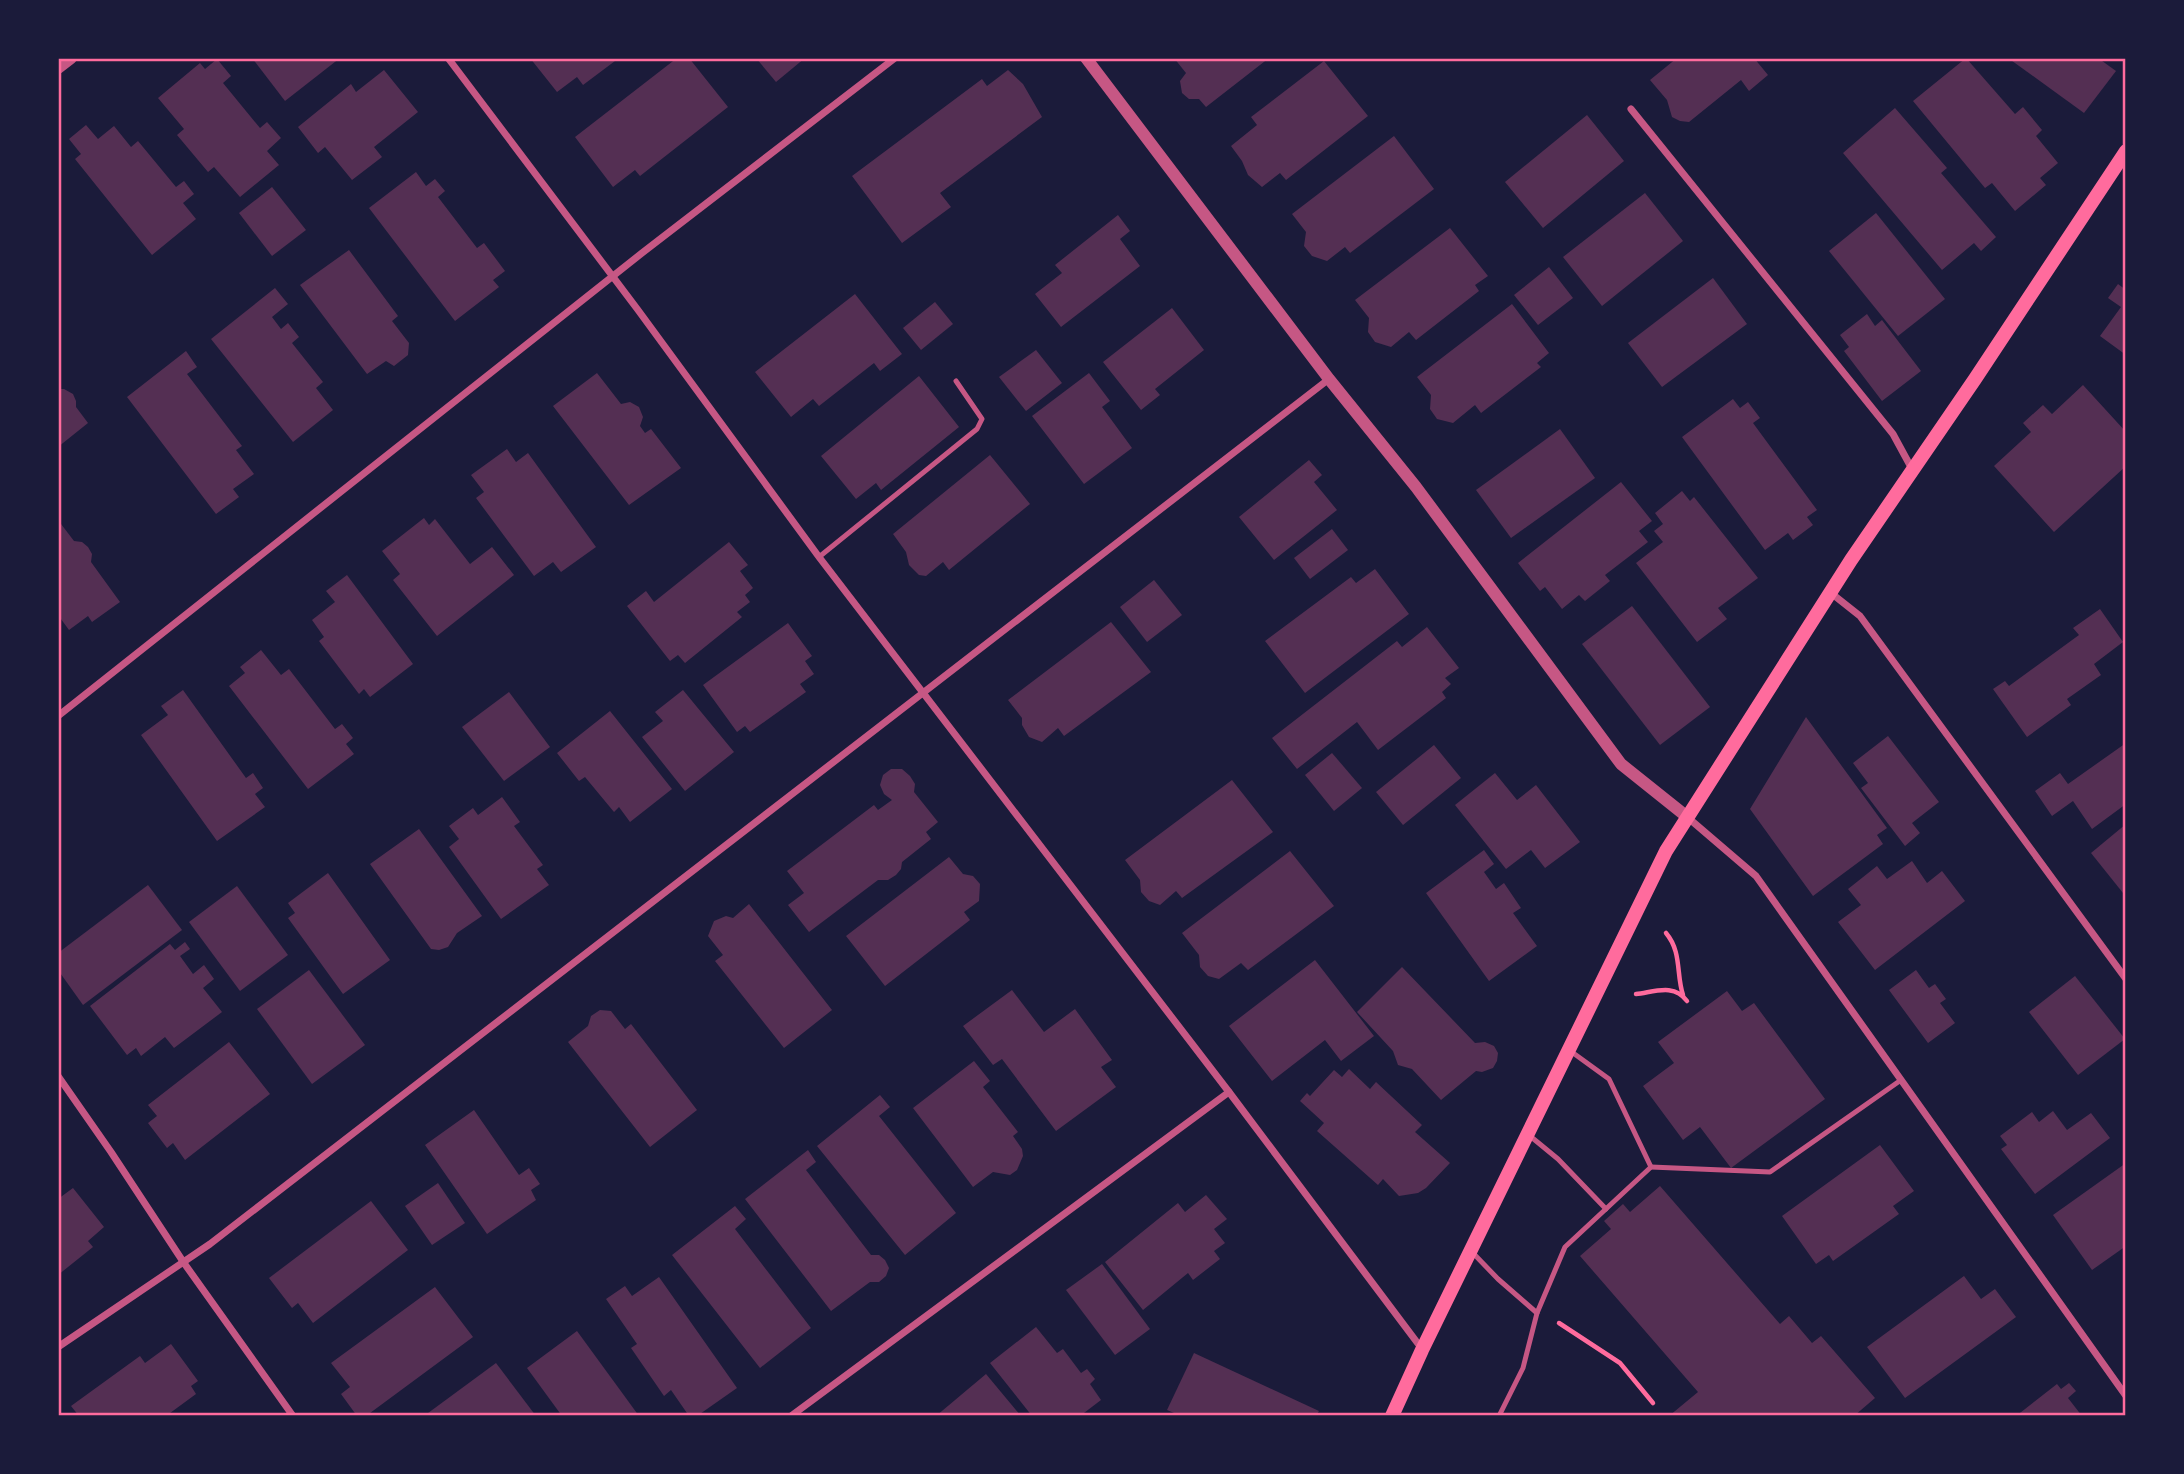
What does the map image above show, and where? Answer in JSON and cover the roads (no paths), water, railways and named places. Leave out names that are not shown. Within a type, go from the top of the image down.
[{"type":"main road","points":[[1392,1416],[1666,851],[1686,816],[1912,469],[2126,151]]},
{"type":"street","points":[[58,68],[71,58]]},
{"type":"street","points":[[448,58],[819,556],[1229,1092],[1422,1350]]},
{"type":"street","points":[[58,716],[613,277],[895,58]]},
{"type":"street","points":[[1086,58],[1329,379],[1416,487],[1621,764],[1755,876],[2126,1396]]},
{"type":"street","points":[[1631,109],[1893,434],[1912,469]]},
{"type":"street","points":[[58,1347],[153,1281],[184,1263],[1329,379]]},
{"type":"street","points":[[1831,593],[1860,616],[2126,979]]},
{"type":"street","points":[[58,1076],[184,1263],[293,1416]]},
{"type":"street","points":[[791,1416],[1229,1092]]},
{"type":"lane","points":[[819,556],[977,429],[982,419],[956,381]]},
{"type":"lane","points":[[1569,1050],[1609,1079],[1651,1167]]},
{"type":"lane","points":[[1499,1416],[1523,1368],[1536,1313],[1564,1247],[1651,1167],[1770,1172],[1900,1080]]},
{"type":"lane","points":[[1528,1134],[1558,1159],[1606,1209]]},
{"type":"lane","points":[[1472,1252],[1536,1313]]}]
